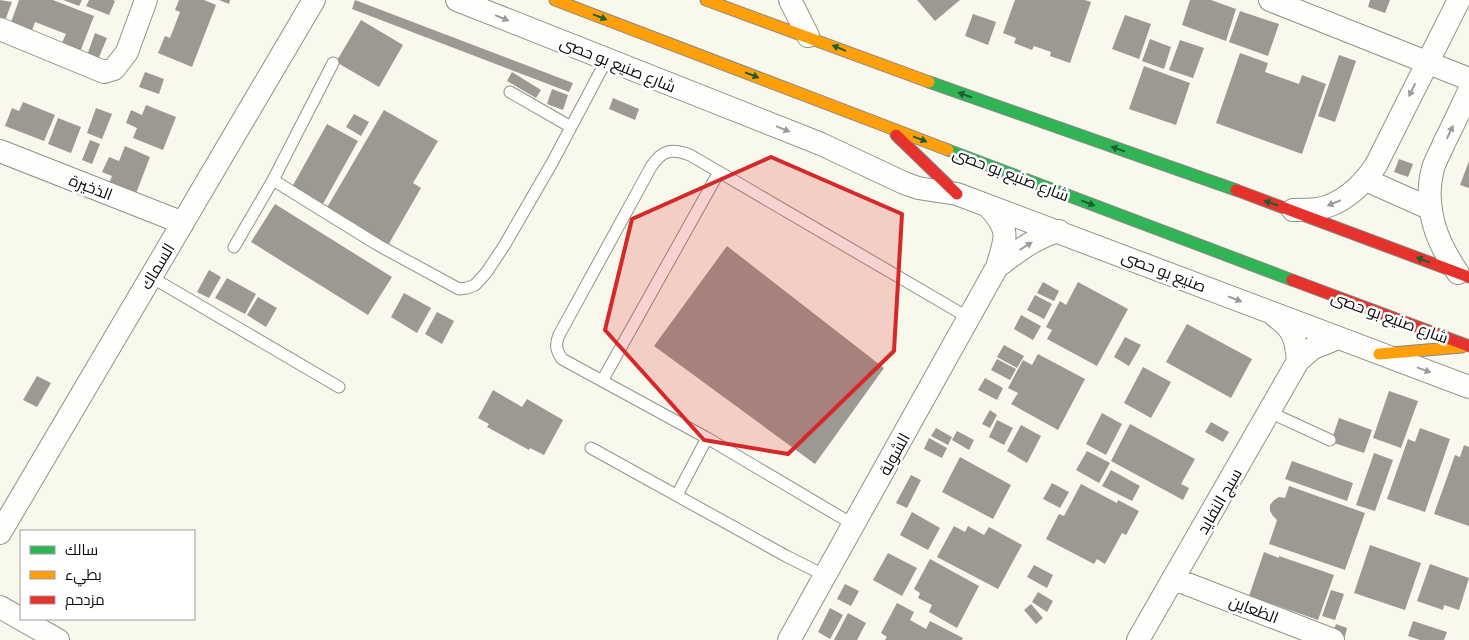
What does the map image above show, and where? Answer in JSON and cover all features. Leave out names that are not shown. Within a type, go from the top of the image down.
[{"type":"street","points":[[0,30],[104,72],[114,69],[127,52],[146,0]]},
{"type":"street","name":"السماك","points":[[0,533],[314,0]]},
{"type":"street","name":"شارع صنيع بو حصى","points":[[456,0],[821,144],[904,183],[918,188],[957,194],[1059,231]]},
{"type":"street","name":"شارع صنيع بو حصى","points":[[554,0],[1469,346]]},
{"type":"street","points":[[706,0],[808,36],[885,66],[1291,210],[1464,275]]},
{"type":"street","points":[[790,0],[808,36]]},
{"type":"street","points":[[1270,0],[1469,79]]},
{"type":"street","points":[[1291,210],[1319,209],[1345,198],[1366,180],[1376,165],[1426,62],[1459,0]]},
{"type":"street","points":[[1464,275],[1445,253],[1436,232],[1431,209],[1430,186],[1434,166],[1469,91]]},
{"type":"street","points":[[887,127],[957,194]]},
{"type":"street","name":"الذخيرة","points":[[0,151],[183,223]]},
{"type":"street","points":[[1366,180],[1431,209]]},
{"type":"street","name":"الشولة","points":[[789,640],[997,267],[1005,240],[1005,230],[1002,222],[988,206]]},
{"type":"street","name":"الشولة","points":[[997,267],[1024,247],[1050,233],[1059,231]]},
{"type":"street","name":"صنيع بو حصى","points":[[1059,231],[1268,311]]},
{"type":"street","points":[[1268,311],[1469,387]]},
{"type":"street","points":[[1268,311],[1293,332],[1297,346],[1298,361]]},
{"type":"street","name":"سيج النفايد","points":[[1138,640],[1298,361],[1313,348],[1338,338]]},
{"type":"street","points":[[1379,354],[1469,346]]},
{"type":"street","name":"الظعاين","points":[[1174,579],[1333,640]]},
{"type":"street","points":[[0,607],[20,618]]},
{"type":"street","points":[[23,620],[58,640]]},
{"type":"lane","points":[[273,180],[378,245],[459,289],[467,288],[474,285],[486,273],[504,246],[607,60]]},
{"type":"lane","points":[[234,247],[273,180],[333,63]]},
{"type":"lane","points":[[510,92],[571,127]]},
{"type":"lane","points":[[854,525],[707,438],[562,359],[557,352],[556,343],[651,167],[657,157],[667,151],[679,151],[690,155],[969,318]]},
{"type":"lane","points":[[602,381],[720,172]]},
{"type":"lane","points":[[151,277],[339,387]]},
{"type":"lane","points":[[1269,412],[1330,440]]},
{"type":"lane","points":[[677,495],[707,438]]},
{"type":"lane","points":[[591,448],[786,556],[826,576]]},
{"type":"highlighted area","points":[[771,157],[902,214],[894,351],[788,454],[704,440],[605,330],[632,219]]},
{"type":"building","points":[[0,0],[12,2],[3,26],[0,25]]},
{"type":"building","points":[[19,0],[53,0],[94,16],[80,52],[61,45],[66,34],[35,22],[31,33],[10,25]]},
{"type":"building","points":[[63,0],[82,0],[79,6]]},
{"type":"building","points":[[89,0],[115,1],[109,15],[86,6]]},
{"type":"building","points":[[179,0],[204,0],[216,5],[192,67],[158,53],[165,36],[170,38],[180,12],[175,10]]},
{"type":"building","points":[[219,0],[230,0],[229,4]]},
{"type":"building","points":[[355,0],[573,83],[569,92],[352,9]]},
{"type":"building","points":[[917,0],[960,0],[935,21]]},
{"type":"building","points":[[1015,0],[1085,0],[1091,2],[1070,63],[1050,56],[1051,52],[1034,46],[1032,50],[1014,43],[1016,38],[1003,33]]},
{"type":"building","points":[[1190,0],[1211,0],[1236,9],[1226,41],[1182,25]]},
{"type":"building","points":[[1370,0],[1390,0],[1385,13],[1368,7]]},
{"type":"building","points":[[1240,11],[1279,24],[1268,56],[1229,42]]},
{"type":"building","points":[[973,14],[996,22],[988,45],[965,36]]},
{"type":"building","points":[[1125,15],[1151,24],[1139,59],[1112,49]]},
{"type":"building","points":[[361,20],[403,45],[379,87],[336,62]]},
{"type":"building","points":[[95,33],[107,38],[97,62],[86,58]]},
{"type":"building","points":[[1150,39],[1171,47],[1164,69],[1142,61]]},
{"type":"building","points":[[1180,40],[1204,48],[1193,78],[1169,70]]},
{"type":"building","points":[[1240,53],[1268,63],[1265,72],[1299,84],[1302,75],[1326,84],[1302,154],[1216,123]]},
{"type":"building","points":[[1339,55],[1356,61],[1335,122],[1318,116]]},
{"type":"building","points":[[1144,66],[1190,83],[1176,125],[1129,109]]},
{"type":"building","points":[[145,72],[164,79],[159,94],[139,87]]},
{"type":"building","points":[[512,72],[541,90],[536,98],[507,81]]},
{"type":"building","points":[[552,89],[568,95],[563,110],[547,104]]},
{"type":"building","points":[[613,98],[639,109],[635,120],[609,109]]},
{"type":"building","points":[[23,102],[55,115],[44,141],[5,126],[12,108],[19,111]]},
{"type":"building","points":[[146,105],[176,117],[163,150],[133,138],[137,128],[126,123],[131,110],[142,115]]},
{"type":"building","points":[[96,108],[112,114],[102,139],[87,133]]},
{"type":"building","points":[[384,110],[438,141],[413,183],[421,188],[387,247],[325,211]]},
{"type":"building","points":[[354,114],[369,122],[361,136],[346,127]]},
{"type":"building","points":[[58,118],[81,127],[71,153],[48,144]]},
{"type":"building","points":[[327,124],[358,141],[323,204],[292,187]]},
{"type":"building","points":[[90,140],[100,144],[92,164],[82,160]]},
{"type":"building","points":[[125,146],[150,157],[135,196],[108,186],[112,176],[102,172],[109,157],[119,161]]},
{"type":"building","points":[[1399,159],[1413,164],[1408,177],[1394,172]]},
{"type":"building","points":[[1469,161],[1469,188],[1460,185]]},
{"type":"building","points":[[275,204],[392,277],[368,315],[251,242]]},
{"type":"building","points":[[727,246],[884,368],[815,464],[654,346]]},
{"type":"building","points":[[209,270],[221,277],[209,298],[197,292]]},
{"type":"building","points":[[227,278],[256,294],[245,314],[215,298]]},
{"type":"building","points":[[1043,282],[1059,291],[1054,301],[1037,293]]},
{"type":"building","points":[[1078,282],[1128,309],[1097,366],[1047,339],[1052,330],[1046,327],[1060,301],[1066,305]]},
{"type":"building","points":[[404,293],[431,308],[417,333],[391,317]]},
{"type":"building","points":[[1035,295],[1052,304],[1044,319],[1027,310]]},
{"type":"building","points":[[258,297],[277,308],[266,327],[247,315]]},
{"type":"building","points":[[437,312],[454,321],[442,344],[425,334]]},
{"type":"building","points":[[1021,315],[1041,326],[1033,340],[1014,329]]},
{"type":"building","points":[[1187,324],[1252,359],[1231,398],[1166,362]]},
{"type":"building","points":[[1125,337],[1141,345],[1129,366],[1114,357]]},
{"type":"building","points":[[1004,345],[1024,356],[1017,368],[997,357]]},
{"type":"building","points":[[1038,354],[1085,379],[1058,430],[1011,404],[1018,393],[1008,388],[1023,360],[1032,365]]},
{"type":"building","points":[[997,359],[1016,369],[1010,380],[991,370]]},
{"type":"building","points":[[1143,367],[1171,382],[1151,418],[1124,403]]},
{"type":"building","points":[[37,376],[51,383],[37,407],[23,400]]},
{"type":"building","points":[[985,378],[1003,388],[997,400],[978,390]]},
{"type":"building","points":[[493,390],[522,407],[527,399],[563,420],[544,455],[530,448],[529,450],[487,427],[489,424],[478,418]]},
{"type":"building","points":[[1389,391],[1418,401],[1401,448],[1373,438]]},
{"type":"building","points":[[990,410],[997,415],[990,428],[982,424]]},
{"type":"building","points":[[1102,413],[1122,424],[1106,455],[1086,444]]},
{"type":"building","points":[[1339,418],[1372,430],[1364,453],[1331,442]]},
{"type":"building","points":[[997,420],[1013,428],[1004,445],[989,437]]},
{"type":"building","points":[[1211,422],[1229,432],[1223,442],[1205,432]]},
{"type":"building","points":[[1130,424],[1195,459],[1181,484],[1189,488],[1183,500],[1111,461]]},
{"type":"building","points":[[1021,425],[1041,436],[1027,463],[1007,451]]},
{"type":"building","points":[[936,428],[952,437],[948,445],[931,436]]},
{"type":"building","points":[[1420,428],[1450,439],[1425,512],[1387,499],[1408,439],[1415,442]]},
{"type":"building","points":[[957,431],[974,440],[969,450],[952,440]]},
{"type":"building","points":[[929,438],[947,448],[942,458],[924,449]]},
{"type":"building","points":[[1464,445],[1469,447],[1469,526],[1434,514],[1455,455],[1460,457]]},
{"type":"building","points":[[1087,451],[1110,463],[1099,483],[1076,470]]},
{"type":"building","points":[[1374,453],[1393,460],[1375,511],[1356,505]]},
{"type":"building","points":[[960,457],[1011,485],[993,519],[942,492]]},
{"type":"building","points":[[1292,461],[1353,483],[1347,501],[1285,479]]},
{"type":"building","points":[[1111,470],[1140,486],[1132,501],[1102,486]]},
{"type":"building","points":[[911,475],[921,480],[907,508],[896,503]]},
{"type":"building","points":[[1052,483],[1069,492],[1060,508],[1043,499]]},
{"type":"building","points":[[1081,484],[1117,503],[1118,500],[1139,511],[1126,535],[1122,533],[1105,564],[1097,559],[1094,564],[1046,539],[1059,514],[1064,516]]},
{"type":"building","points":[[1289,486],[1365,513],[1345,570],[1269,544],[1277,520],[1270,511],[1270,505],[1279,497],[1285,498]]},
{"type":"building","points":[[912,512],[940,528],[928,550],[900,535]]},
{"type":"building","points":[[954,526],[965,532],[968,526],[984,535],[989,527],[1022,545],[998,589],[937,557]]},
{"type":"building","points":[[1370,545],[1421,563],[1405,610],[1354,593]]},
{"type":"building","points":[[1264,552],[1334,575],[1318,620],[1249,596]]},
{"type":"building","points":[[888,553],[917,568],[902,596],[873,580]]},
{"type":"building","points":[[930,559],[979,586],[957,628],[929,612],[932,605],[918,598],[920,593],[914,589]]},
{"type":"building","points":[[1430,564],[1469,578],[1459,610],[1444,605],[1443,610],[1417,601]]},
{"type":"building","points":[[1034,565],[1053,575],[1047,588],[1027,577]]},
{"type":"building","points":[[845,584],[859,591],[851,606],[837,599]]},
{"type":"building","points":[[1331,590],[1344,594],[1335,620],[1322,616]]},
{"type":"building","points":[[1038,592],[1053,601],[1047,612],[1032,602]]},
{"type":"building","points":[[897,603],[914,612],[910,620],[926,629],[930,621],[963,638],[962,640],[885,640],[887,637],[881,633]]},
{"type":"building","points":[[1031,604],[1043,618],[1036,624],[1024,610]]},
{"type":"building","points":[[830,608],[843,615],[830,639],[818,632]]},
{"type":"building","points":[[848,613],[866,623],[857,640],[834,640]]},
{"type":"building","points":[[1413,621],[1447,632],[1444,640],[1420,640],[1408,636]]},
{"type":"building","points":[[1336,624],[1347,628],[1344,640],[1331,637]]},
{"type":"traffic: fast","points":[[929,82],[1236,190]]},
{"type":"traffic: fast","points":[[948,150],[1292,280]]},
{"type":"traffic: slow","points":[[555,0],[948,150]]},
{"type":"traffic: slow","points":[[706,0],[929,82]]},
{"type":"traffic: slow","points":[[1379,354],[1462,347]]},
{"type":"traffic: jam","points":[[896,135],[957,194]]},
{"type":"traffic: jam","points":[[1236,190],[1469,277]]},
{"type":"traffic: jam","points":[[1292,280],[1469,346]]}]
